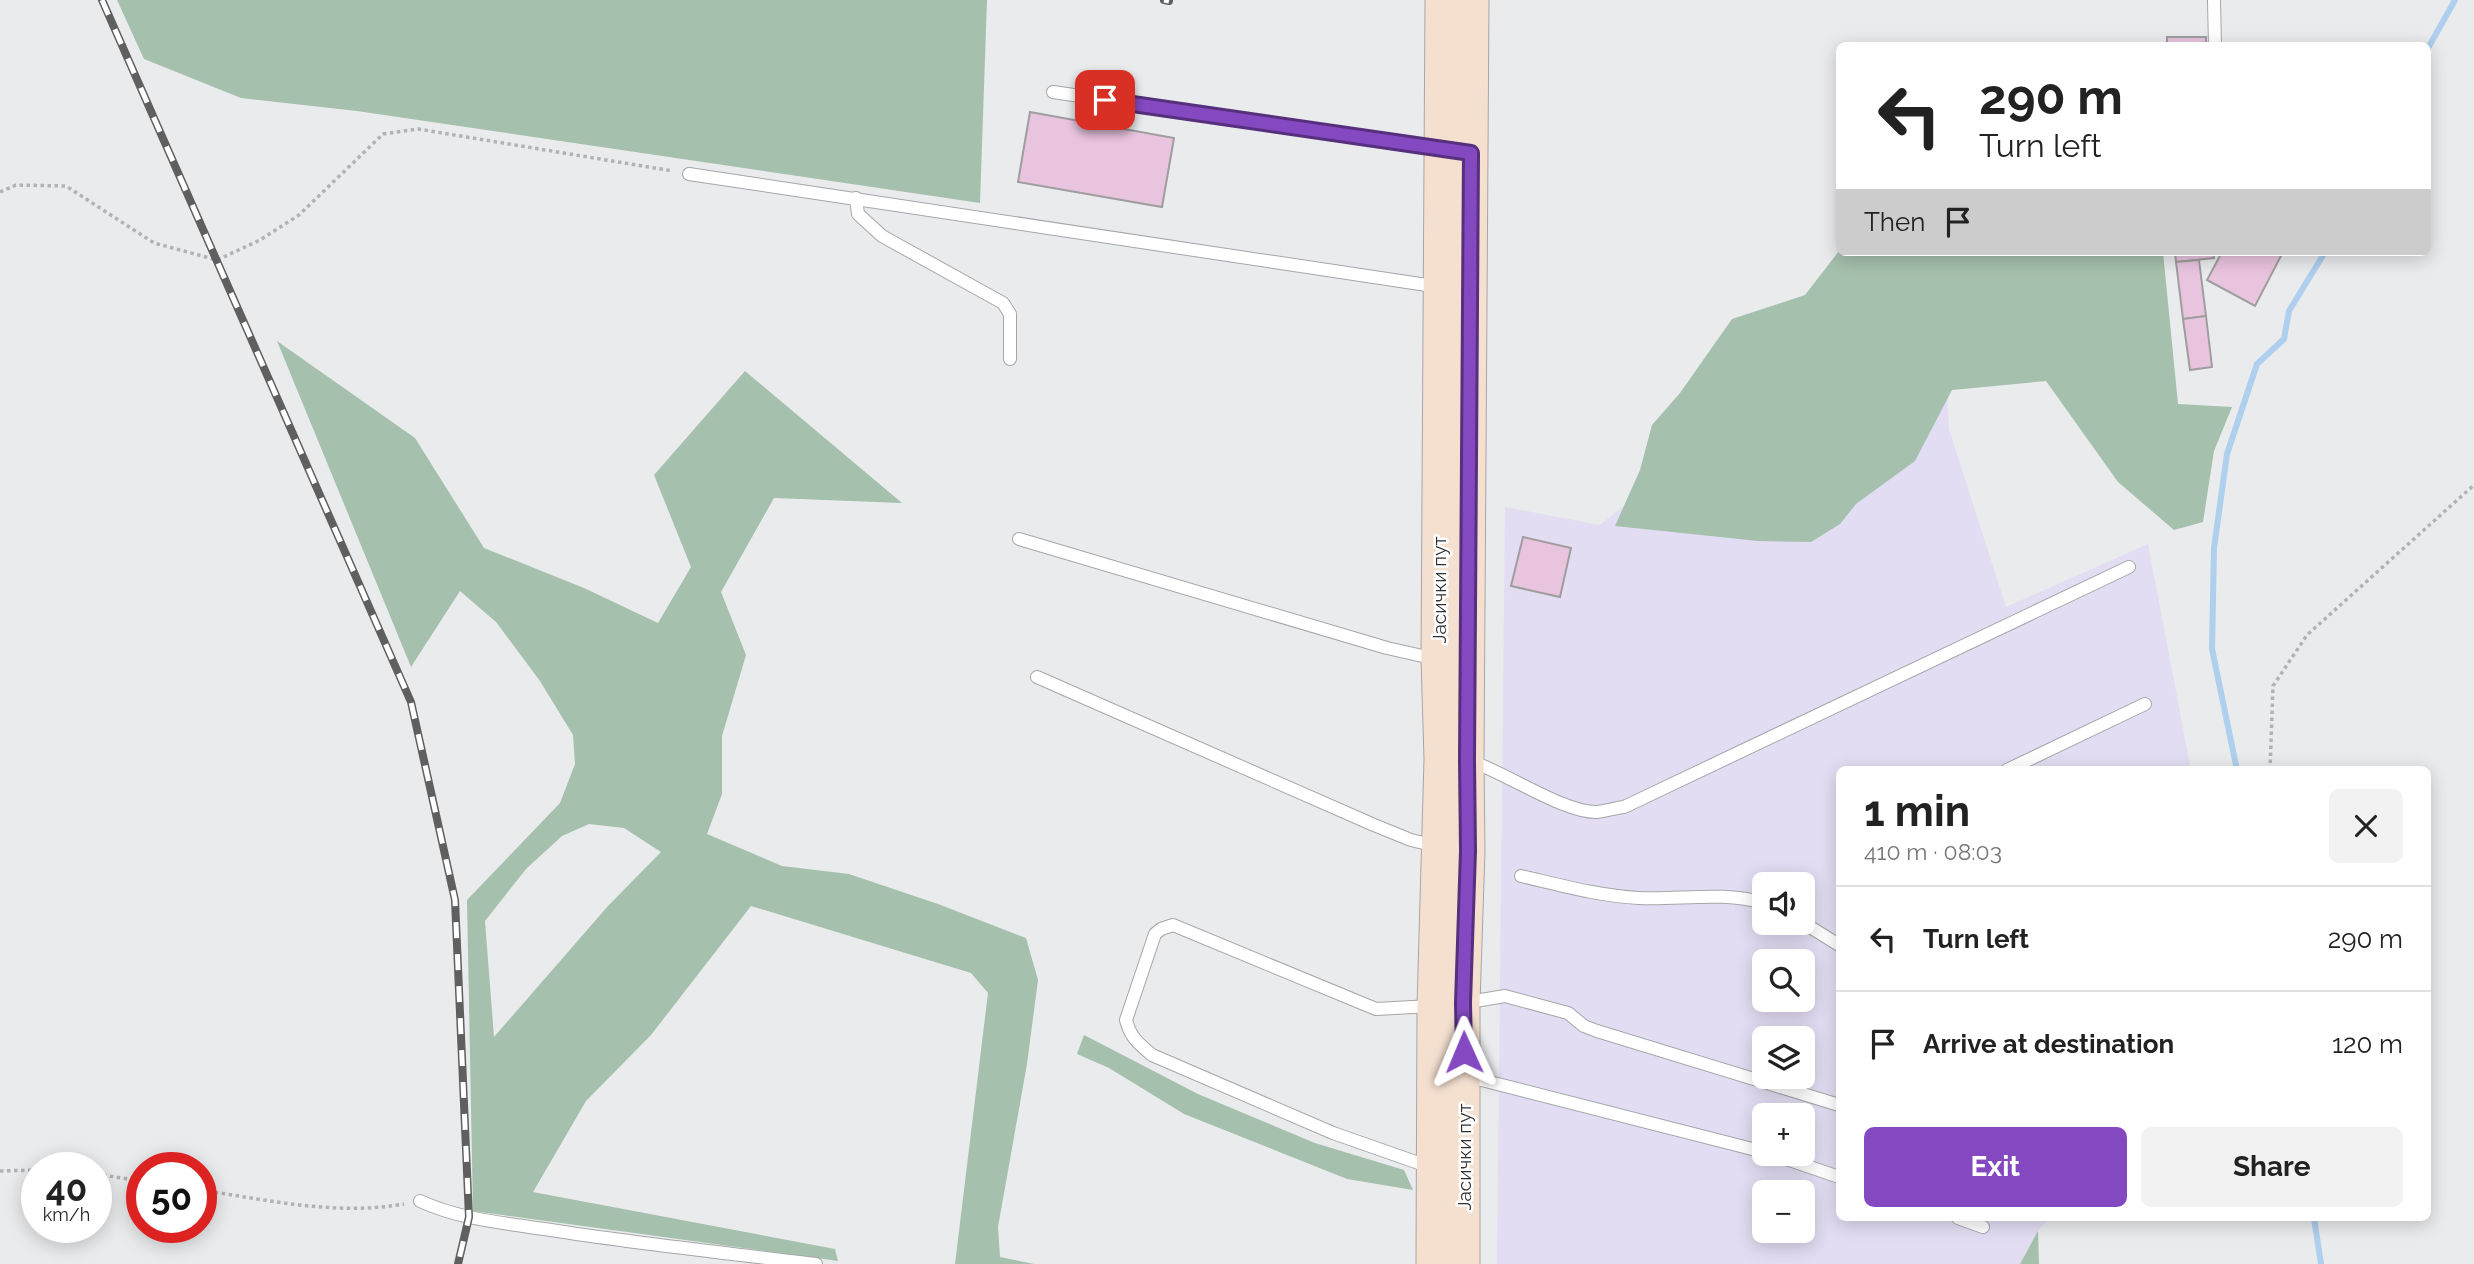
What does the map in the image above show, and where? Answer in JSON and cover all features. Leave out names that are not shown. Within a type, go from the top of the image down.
[{"type":"main road","name":"Јасички пут","points":[[1442,0],[1456,151],[1454,759],[1448,1005],[1449,1171],[1463,1264]]},
{"type":"main road","name":"Јасички пут","points":[[1456,151],[1472,0]]},
{"type":"main road","name":"Јасички пут","points":[[1433,1264],[1464,1076],[1448,1005]]},
{"type":"lane","points":[[2214,0],[2215,42]]},
{"type":"lane","points":[[1053,92],[1456,151]]},
{"type":"lane","points":[[689,174],[1456,290]]},
{"type":"lane","points":[[856,198],[858,214],[882,236],[1003,303],[1010,314],[1010,359]]},
{"type":"lane","points":[[1019,539],[1387,648],[1453,660]]},
{"type":"lane","points":[[1454,759],[1487,766],[1571,807],[1596,812],[1624,807],[2129,567]]},
{"type":"lane","points":[[1037,677],[1374,825],[1411,840],[1453,849]]},
{"type":"lane","points":[[2015,766],[2145,704]]},
{"type":"lane","points":[[1521,876],[1613,895],[1659,898],[1725,896],[1752,901]]},
{"type":"lane","points":[[1449,1171],[1333,1133],[1153,1055],[1135,1041],[1129,1033],[1126,1020],[1155,934],[1173,925],[1376,1009],[1448,1005],[1505,996],[1568,1013],[1584,1026],[1597,1031],[1836,1104]]},
{"type":"lane","points":[[1815,930],[1836,942]]},
{"type":"lane","points":[[1464,1076],[1752,1149]]},
{"type":"lane","points":[[1806,1166],[1836,1176]]},
{"type":"lane","points":[[421,1201],[440,1210],[469,1217],[618,1240],[816,1264]]},
{"type":"lane","points":[[1966,1221],[1983,1227]]},
{"type":"path","points":[[0,192],[16,185],[66,186],[154,243],[217,260],[260,240],[299,215],[383,134],[418,129],[689,174]]},
{"type":"path","points":[[2270,766],[2273,686],[2306,635],[2474,485]]},
{"type":"path","points":[[0,1171],[21,1170]]},
{"type":"path","points":[[217,1192],[339,1209],[383,1208],[421,1201]]},
{"type":"shaded area","points":[[1943,314],[1949,429],[2006,607],[2148,544],[2190,766],[1836,766],[1836,1221],[2046,1221],[2020,1264],[1497,1264],[1505,507],[1600,525],[1718,429]]},
{"type":"green space","points":[[117,0],[987,0],[980,203],[357,111],[241,98],[144,59]]},
{"type":"green space","points":[[1836,255],[2163,256],[2178,404],[2232,407],[2214,451],[2203,522],[2174,530],[2118,482],[2046,381],[1952,390],[1915,461],[1856,504],[1840,524],[1811,542],[1758,541],[1615,526],[1640,470],[1652,425],[1680,393],[1732,319],[1805,295]]},
{"type":"green space","points":[[277,341],[415,438],[484,548],[584,588],[658,623],[691,567],[654,475],[745,371],[902,503],[774,498],[721,592],[746,655],[722,736],[722,794],[707,834],[782,866],[849,874],[1026,938],[1038,980],[1027,1064],[998,1227],[1000,1257],[1034,1264],[955,1264],[988,993],[971,973],[751,906],[651,1035],[586,1101],[533,1192],[835,1249],[838,1261],[473,1211],[467,900],[560,803],[575,764],[573,735],[540,681],[496,622],[460,591],[411,667]],"holes":[[[589,824],[624,828],[661,852],[608,906],[494,1037],[485,921],[526,869],[562,836]]]},
{"type":"green space","points":[[1084,1035],[1198,1094],[1315,1143],[1404,1170],[1413,1190],[1347,1179],[1184,1114],[1109,1068],[1077,1054]]},
{"type":"green space","points":[[2038,1231],[2039,1264],[2020,1264]]},
{"type":"building","points":[[2167,37],[2206,37],[2206,42],[2167,42]]},
{"type":"building","points":[[1030,112],[1174,138],[1162,207],[1018,182]]},
{"type":"building","points":[[2175,256],[2214,258],[2176,262]]},
{"type":"building","points":[[2220,256],[2281,256],[2255,306],[2207,280]]},
{"type":"building","points":[[2199,260],[2206,316],[2183,319],[2176,262]]},
{"type":"building","points":[[2206,316],[2212,367],[2190,370],[2183,319]]},
{"type":"building","points":[[1523,537],[1571,548],[1560,597],[1511,586]]},
{"type":"waterway","points":[[2431,43],[2455,0]]},
{"type":"waterway","points":[[2236,766],[2212,649],[2214,548],[2227,454],[2257,364],[2284,339],[2289,311],[2323,256]]},
{"type":"waterway","points":[[2314,1221],[2321,1264]]},
{"type":"railway","points":[[102,0],[411,702],[455,900],[469,1217],[458,1264]]},
{"type":"railway","points":[[1164,0],[1169,1]]},
{"type":"route","points":[[1105,100],[1471,153],[1468,851],[1464,1052]]}]
